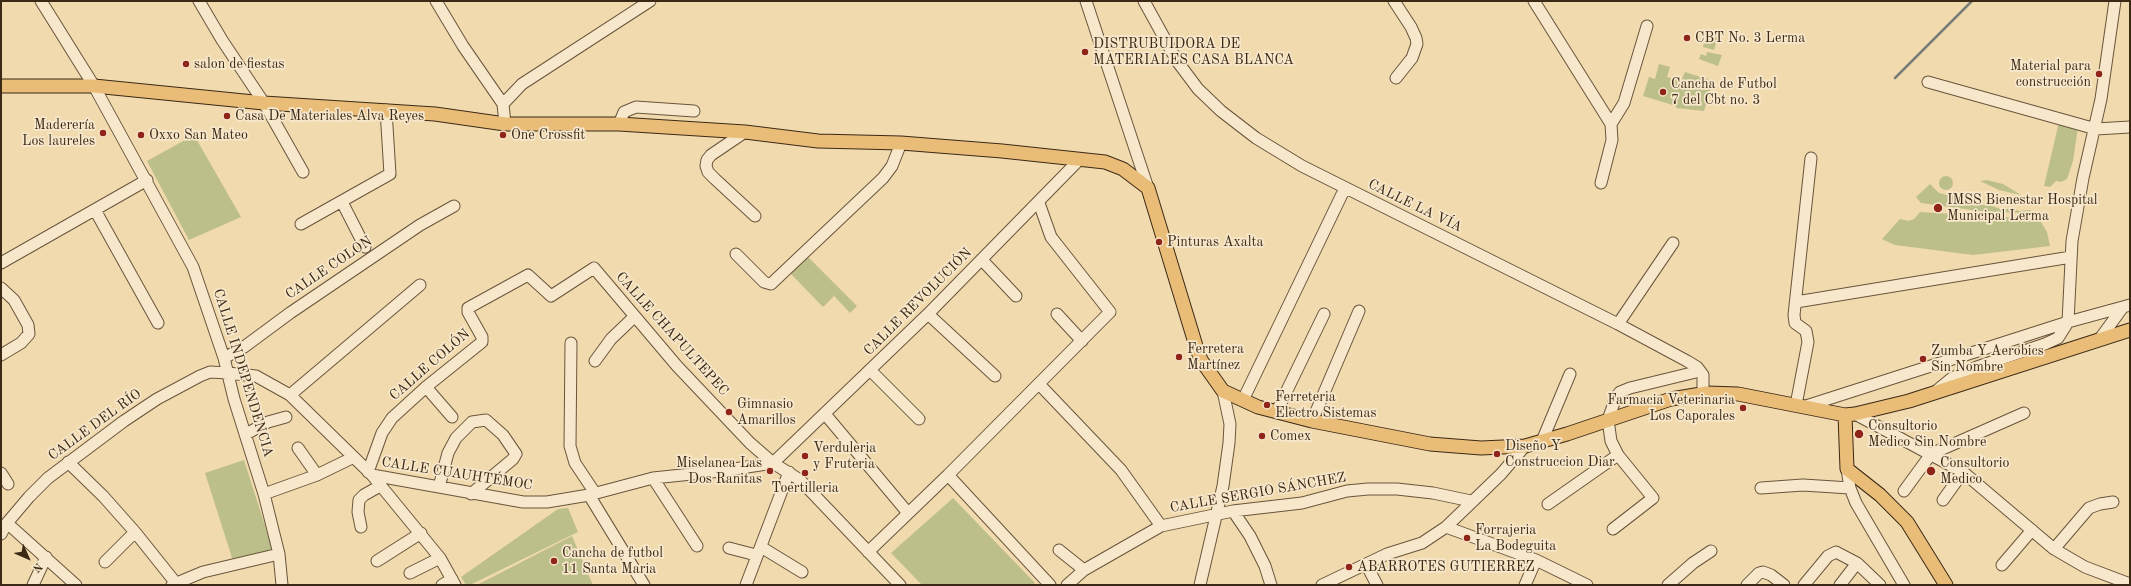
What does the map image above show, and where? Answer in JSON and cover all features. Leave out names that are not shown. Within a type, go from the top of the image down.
[{"type":"main road","points":[[1,86],[94,86],[264,103],[435,114],[504,124],[619,124],[745,132],[818,140],[901,143],[1080,159],[1112,164],[1123,169],[1148,188],[1201,360],[1223,391],[1243,400],[1312,421],[1430,444],[1482,448],[1525,446],[1671,399],[1703,394],[1738,394],[1850,414],[1934,393],[2130,330]]},
{"type":"main road","points":[[1850,414],[1847,469],[1880,495],[1906,522],[1946,585]]},
{"type":"street","name":"CALLE INDEPENDENCIA","points":[[41,1],[94,86],[147,180],[193,267],[224,358],[264,494],[279,554],[282,585]]},
{"type":"street","points":[[199,1],[222,40],[264,103],[303,172]]},
{"type":"street","points":[[436,1],[463,46],[503,104],[504,124]]},
{"type":"street","points":[[503,104],[522,84],[650,1]]},
{"type":"street","points":[[1086,1],[1148,188]]},
{"type":"street","points":[[1394,1],[1411,27],[1417,44],[1412,58],[1396,78]]},
{"type":"street","points":[[1934,393],[1952,378],[1977,367],[2045,344],[2058,338],[2068,322],[2070,257],[2083,178],[2096,129],[2114,1]]},
{"type":"street","name":"CALLE LA VÍA","points":[[1146,2],[1177,61],[1198,89],[1221,111],[1256,138],[1302,166],[1687,360],[1700,371]]},
{"type":"street","points":[[1536,2],[1611,124],[1612,140],[1601,183]]},
{"type":"street","points":[[1611,124],[1624,102],[1647,26]]},
{"type":"street","points":[[1928,82],[2096,129],[2130,127]]},
{"type":"street","points":[[619,124],[624,112],[636,107],[694,111]]},
{"type":"street","points":[[301,224],[390,174],[386,110]]},
{"type":"street","points":[[745,132],[711,155],[707,160],[706,166],[708,172],[755,216]]},
{"type":"street","points":[[736,254],[764,282],[771,284],[883,178],[892,166],[901,143]]},
{"type":"street","points":[[1812,158],[1794,315],[1795,323],[1806,331],[1808,342],[1799,406],[2068,322],[2126,306]]},
{"type":"street","name":"CALLE REVOLUCIÓN","points":[[773,463],[928,314],[1039,203],[1080,159]]},
{"type":"street","points":[[1,263],[147,180]]},
{"type":"street","points":[[1243,400],[1345,188]]},
{"type":"street","points":[[342,202],[365,247]]},
{"type":"street","points":[[868,552],[948,475],[1110,311],[1051,237],[1039,203]]},
{"type":"street","name":"CALLE COLON","points":[[224,358],[244,347],[290,313],[420,225],[454,206]]},
{"type":"street","points":[[95,210],[158,323]]},
{"type":"street","points":[[1618,324],[1673,242]]},
{"type":"street","points":[[1796,302],[2070,257]]},
{"type":"street","points":[[982,260],[1016,296]]},
{"type":"street","name":"CALLE CHAPULTEPEC","points":[[594,268],[677,366],[750,443],[773,463],[800,480],[900,585]]},
{"type":"street","name":"CALLE COLÓN","points":[[370,474],[382,433],[392,418],[426,387],[482,342],[482,337],[468,312],[468,308],[529,274],[551,296],[594,268]]},
{"type":"street","points":[[290,395],[420,285]]},
{"type":"street","points":[[1,288],[14,300],[28,325],[29,334],[21,343],[1,355]]},
{"type":"street","points":[[2099,340],[2126,306]]},
{"type":"street","points":[[1312,421],[1359,311]]},
{"type":"street","points":[[928,314],[995,376]]},
{"type":"street","points":[[1057,314],[1082,341]]},
{"type":"street","points":[[1277,411],[1324,314]]},
{"type":"street","points":[[595,361],[611,339],[634,317]]},
{"type":"street","points":[[571,343],[570,446],[575,463],[644,585]]},
{"type":"street","points":[[870,370],[919,419]]},
{"type":"street","points":[[1613,529],[1653,498],[1618,455],[1611,441],[1608,420],[1612,404],[1620,392],[1630,388],[1700,371],[1703,375],[1703,394]]},
{"type":"street","name":"CALLE DEL RÍO","points":[[1,534],[7,523],[29,497],[68,462],[157,399],[210,372],[228,373],[256,376],[290,395],[352,458],[370,474],[421,533],[440,558],[454,582]]},
{"type":"street","points":[[1542,441],[1570,374]]},
{"type":"street","points":[[1039,384],[1121,470],[1161,526]]},
{"type":"street","points":[[426,387],[452,417]]},
{"type":"street","points":[[1200,585],[1217,516],[1229,443],[1230,424],[1223,391]]},
{"type":"street","points":[[1904,491],[1930,454],[2024,413]]},
{"type":"street","points":[[825,414],[908,513]]},
{"type":"street","points":[[1850,414],[1963,472],[2054,549],[2085,567],[2130,584]]},
{"type":"street","points":[[246,434],[268,422],[286,417]]},
{"type":"street","points":[[440,487],[448,453],[456,438],[472,422],[486,420],[503,435],[516,454],[514,459],[471,494]]},
{"type":"street","points":[[1322,585],[1387,554],[1422,542],[1446,527],[1471,501],[1501,474],[1525,446]]},
{"type":"street","points":[[298,448],[316,475]]},
{"type":"street","points":[[1548,504],[1618,455]]},
{"type":"street","points":[[264,494],[316,475],[352,458]]},
{"type":"street","points":[[68,462],[103,496],[135,532],[174,584],[203,572],[279,554]]},
{"type":"street","name":"CALLE CUAUHTÉMOC","points":[[370,474],[471,494],[523,502],[547,502],[592,494],[653,478],[722,471],[773,463]]},
{"type":"street","points":[[1847,469],[1850,488],[1856,503],[1904,585]]},
{"type":"street","points":[[746,585],[789,472]]},
{"type":"street","points":[[1943,500],[1963,472]]},
{"type":"street","points":[[1,473],[8,484]]},
{"type":"street","points":[[948,475],[1050,585]]},
{"type":"street","points":[[653,478],[697,546]]},
{"type":"street","points":[[1761,488],[1803,485],[1850,488]]},
{"type":"street","points":[[361,527],[358,512],[359,500],[364,495],[380,486]]},
{"type":"street","name":"CALLE SERGIO SÁNCHEZ","points":[[1073,583],[1084,570],[1161,526],[1217,516],[1233,511],[1302,503],[1347,491],[1368,489],[1397,489],[1433,493],[1471,501]]},
{"type":"street","points":[[2054,549],[2089,508],[2100,504],[2113,502]]},
{"type":"street","points":[[1233,511],[1250,536],[1265,566],[1271,585]]},
{"type":"street","points":[[7,523],[76,585]]},
{"type":"street","points":[[1446,527],[1536,560],[1587,585]]},
{"type":"street","points":[[2002,565],[2032,530]]},
{"type":"street","points":[[105,562],[135,532]]},
{"type":"street","points":[[377,561],[421,533]]},
{"type":"street","points":[[729,548],[758,551],[802,572]]},
{"type":"street","points":[[1059,550],[1084,570]]},
{"type":"street","points":[[1668,585],[1693,563],[1711,551]]},
{"type":"street","points":[[1804,585],[1833,553],[1842,554],[1857,563],[1880,585]]},
{"type":"street","points":[[34,585],[46,557]]},
{"type":"street","points":[[410,573],[440,558]]},
{"type":"street","points":[[1526,585],[1536,560]]},
{"type":"street","points":[[1840,585],[1857,563]]},
{"type":"street","points":[[1366,564],[1377,585]]},
{"type":"street","points":[[1747,585],[1759,573],[1763,572],[1771,575],[1784,585]]},
{"type":"street","points":[[442,585],[454,582]]},
{"type":"green space","points":[[1707,31],[1719,34],[1714,50],[1703,47]]},
{"type":"green space","points":[[1707,52],[1722,55],[1718,66],[1699,59],[1701,54],[1706,56]]},
{"type":"green space","points":[[1659,64],[1670,67],[1667,77],[1681,81],[1685,72],[1713,81],[1704,111],[1676,108],[1676,106],[1643,96],[1649,77],[1655,79]]},
{"type":"green space","points":[[2059,122],[2078,127],[2073,161],[2067,179],[2061,182],[2056,181],[2050,187],[2044,186]]},
{"type":"green space","points":[[194,135],[241,217],[189,240],[147,161]]},
{"type":"green space","points":[[1943,176],[1949,176],[1953,180],[1953,186],[1949,190],[1943,190],[1939,186],[1939,180]]},
{"type":"green space","points":[[1987,180],[2003,184],[2021,195],[1999,190],[1980,181]]},
{"type":"green space","points":[[1930,184],[1939,193],[1951,196],[1963,195],[1977,205],[1989,205],[2003,210],[2011,208],[2019,211],[2030,210],[2033,213],[1986,212],[1921,203],[1916,197]]},
{"type":"green space","points":[[1920,212],[2039,219],[2047,232],[2050,246],[1973,255],[1895,245],[1882,239],[1900,219],[1909,221],[1914,219]]},
{"type":"green space","points":[[807,256],[857,306],[850,313],[834,296],[823,307],[790,273]]},
{"type":"green space","points":[[244,460],[273,551],[234,564],[205,473]]},
{"type":"green space","points":[[953,498],[1035,583],[1033,585],[922,585],[891,553]]},
{"type":"green space","points":[[568,508],[578,532],[470,585],[466,585],[461,577],[558,509]]},
{"type":"green space","name":"Cancha de futbol 11 Santa Maria","points":[[572,536],[593,585],[477,585]]},
{"type":"waterway","points":[[1895,78],[1972,1]]},
{"type":"place","name":"CBT No. 3 Lerma","points":[[1687,38]]},
{"type":"place","name":"DISTRUBUIDORA DE MATERIALES CASA BLANCA","points":[[1085,52]]},
{"type":"place","name":"salon de fiestas","points":[[186,64]]},
{"type":"place","name":"Material para construcción","points":[[2099,74]]},
{"type":"place","name":"Cancha de Futbol 7 del Cbt no. 3","points":[[1663,92]]},
{"type":"place","name":"Casa De Materiales Alva Reyes","points":[[227,116]]},
{"type":"place","name":"Maderería Los laureles","points":[[103,133]]},
{"type":"place","name":"Oxxo San Mateo","points":[[141,135]]},
{"type":"place","name":"One Crossfit","points":[[503,135]]},
{"type":"place","name":"IMSS Bienestar Hospital Municipal Lerma","points":[[1938,208]]},
{"type":"place","name":"Pinturas Axalta","points":[[1159,242]]},
{"type":"place","name":"Ferretera Martínez","points":[[1179,357]]},
{"type":"place","name":"Zumba Y Aerobics Sin Nombre","points":[[1923,359]]},
{"type":"place","name":"Ferreteria Electro Sistemas","points":[[1267,405]]},
{"type":"place","name":"Farmacia Veterinaria Los Caporales","points":[[1743,408]]},
{"type":"place","name":"Gimnasio Amarillos","points":[[729,412]]},
{"type":"place","name":"Consultorio Medico Sin Nombre","points":[[1859,434]]},
{"type":"place","name":"Comex","points":[[1262,436]]},
{"type":"place","name":"Diseño Y Construccion Diar","points":[[1497,454]]},
{"type":"place","name":"Verduleria y Fruteria","points":[[805,456]]},
{"type":"place","name":"Miselanea Las Dos Ranitas","points":[[770,471]]},
{"type":"place","name":"Consultorio Medico","points":[[1931,471]]},
{"type":"place","name":"Toertilleria","points":[[805,473]]},
{"type":"place","name":"Forrajeria La Bodeguita","points":[[1467,538]]},
{"type":"place","name":"Cancha de futbol 11 Santa Maria","points":[[554,561]]},
{"type":"place","name":"ABARROTES GUTIERREZ","points":[[1349,567]]}]
